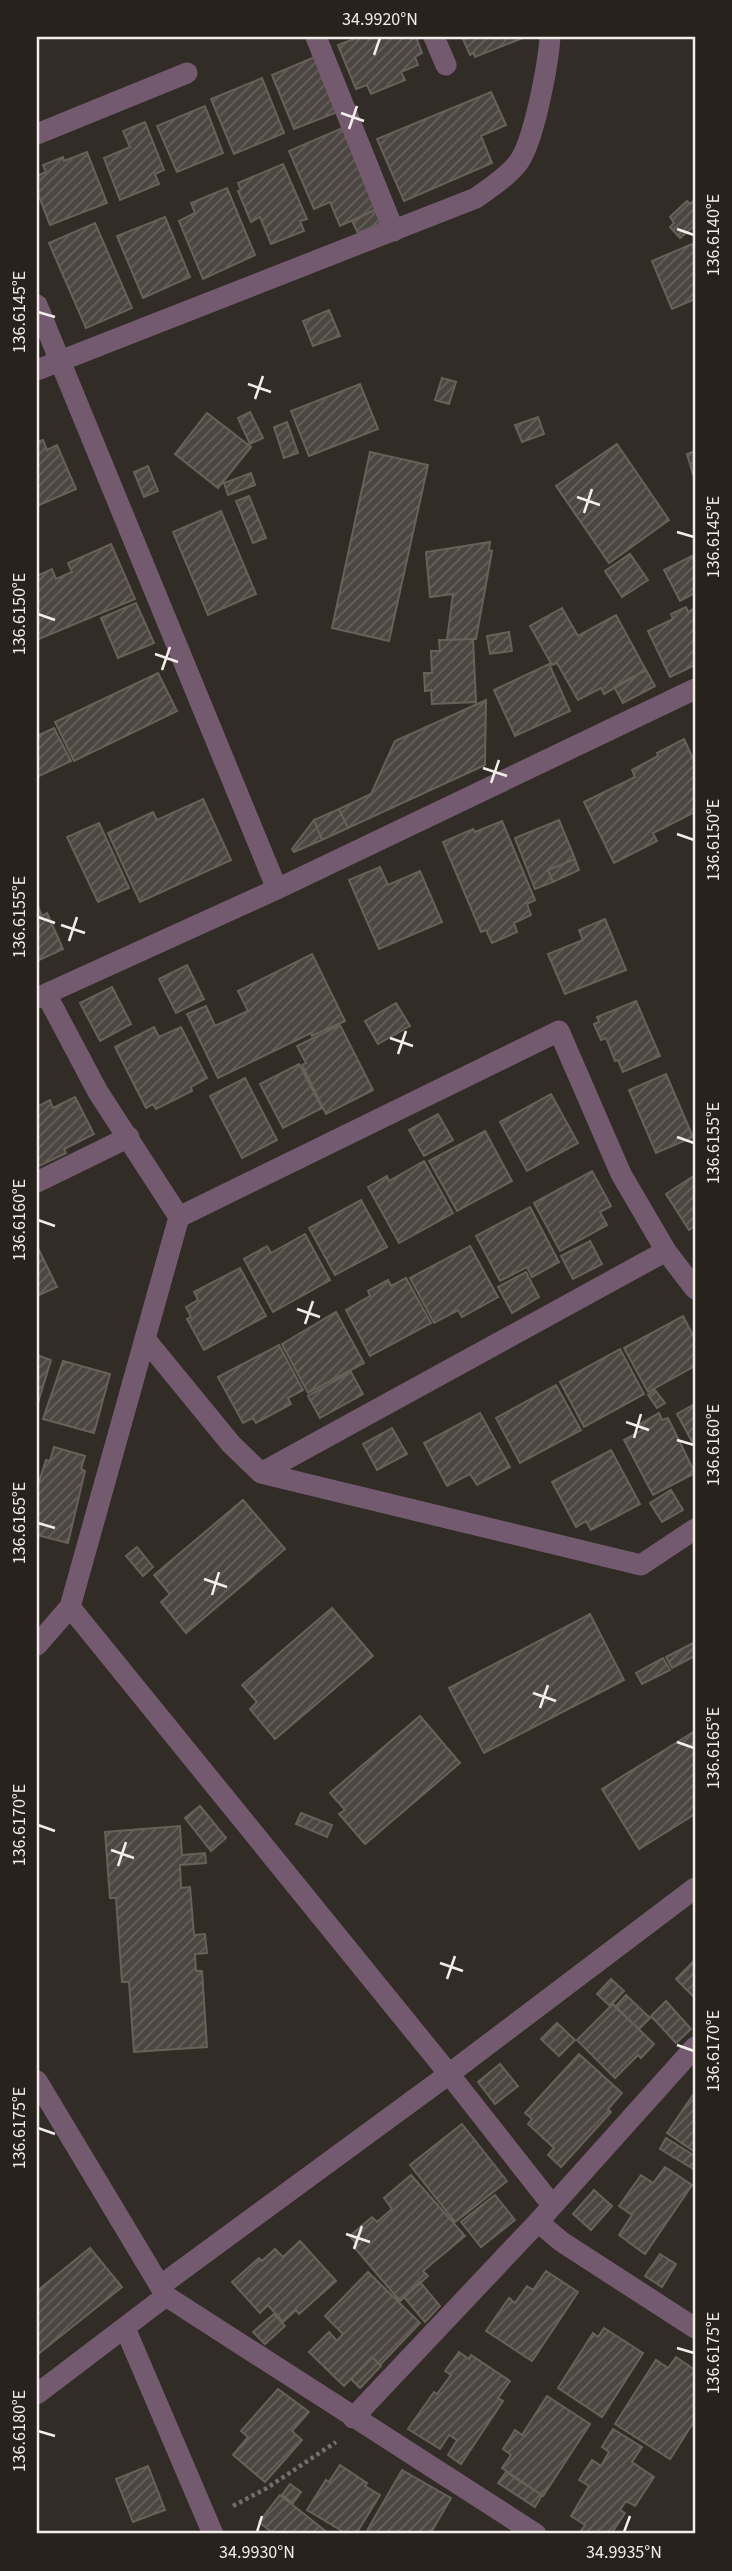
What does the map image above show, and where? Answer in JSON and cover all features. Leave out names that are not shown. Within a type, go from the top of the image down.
[{"type":"street","points":[[316,37],[394,231]]},
{"type":"street","points":[[434,37],[446,65]]},
{"type":"street","points":[[37,370],[476,198],[519,162],[531,131],[548,63],[550,37]]},
{"type":"street","points":[[37,134],[187,74]]},
{"type":"street","points":[[37,305],[277,889]]},
{"type":"street","points":[[37,1645],[70,1607],[178,1217],[42,996],[277,889],[695,690]]},
{"type":"street","points":[[178,1217],[559,1031],[621,1174],[666,1251],[695,1289]]},
{"type":"street","points":[[37,1182],[129,1136]]},
{"type":"street","points":[[261,1473],[666,1251]]},
{"type":"street","points":[[145,1339],[231,1444],[261,1473],[641,1565],[695,1529]]},
{"type":"street","points":[[70,1607],[552,2205]]},
{"type":"street","points":[[37,2394],[125,2328],[163,2291],[695,1888]]},
{"type":"street","points":[[358,2421],[695,2047]]},
{"type":"street","points":[[37,2081],[163,2291],[358,2421],[537,2534]]},
{"type":"street","points":[[538,2222],[562,2242],[695,2328]]},
{"type":"street","points":[[125,2328],[210,2527],[227,2534]]},
{"type":"path","points":[[210,2527],[358,2421]]},
{"type":"building","points":[[359,37],[416,37],[422,53],[415,57],[418,65],[401,72],[405,80],[371,94],[367,85],[356,89],[338,45]]},
{"type":"building","points":[[462,37],[525,37],[475,57],[474,53],[470,55]]},
{"type":"building","points":[[317,56],[340,111],[294,129],[272,75]]},
{"type":"building","points":[[262,78],[284,133],[234,154],[211,99]]},
{"type":"building","points":[[491,92],[506,125],[481,136],[492,163],[404,201],[377,139]]},
{"type":"building","points":[[205,106],[223,153],[177,172],[157,126]]},
{"type":"building","points":[[145,122],[164,170],[155,174],[159,184],[120,200],[104,158],[130,147],[123,131]]},
{"type":"building","points":[[347,126],[377,209],[340,226],[330,202],[314,209],[289,151]]},
{"type":"building","points":[[87,152],[107,203],[50,225],[37,191],[37,176],[46,172],[43,165],[63,157],[64,161]]},
{"type":"building","points":[[283,164],[307,219],[300,221],[304,231],[271,244],[260,217],[251,222],[238,191],[241,190],[238,183]]},
{"type":"building","points":[[227,188],[255,255],[203,279],[179,221],[195,213],[191,203]]},
{"type":"building","points":[[695,200],[695,230],[693,227],[680,238],[670,227],[674,223],[670,217],[687,201],[690,204]]},
{"type":"building","points":[[377,209],[383,222],[358,233],[352,221]]},
{"type":"building","points":[[165,217],[190,277],[143,298],[117,236]]},
{"type":"building","points":[[95,223],[132,308],[86,328],[49,243]]},
{"type":"building","points":[[692,244],[695,253],[695,299],[672,309],[652,261]]},
{"type":"building","points":[[329,310],[340,336],[313,346],[303,321]]},
{"type":"building","points":[[442,378],[456,382],[449,404],[435,400]]},
{"type":"building","points":[[360,384],[378,429],[309,456],[291,411]]},
{"type":"building","points":[[250,412],[263,438],[250,444],[238,418]]},
{"type":"building","points":[[207,413],[251,447],[218,488],[175,454]]},
{"type":"building","points":[[538,417],[544,434],[522,442],[515,425]]},
{"type":"building","points":[[287,422],[298,453],[284,458],[274,427]]},
{"type":"building","points":[[43,440],[47,450],[57,445],[76,489],[37,506],[37,442]]},
{"type":"building","points":[[617,444],[669,520],[609,563],[556,486]]},
{"type":"building","points":[[695,451],[695,481],[687,454]]},
{"type":"building","points":[[370,452],[428,465],[389,641],[332,628]]},
{"type":"building","points":[[148,466],[158,491],[144,497],[134,472]]},
{"type":"building","points":[[251,473],[255,485],[228,495],[224,483]]},
{"type":"building","points":[[249,496],[266,538],[253,543],[236,501]]},
{"type":"building","points":[[221,511],[256,594],[208,615],[173,532]]},
{"type":"building","points":[[490,542],[489,550],[492,551],[476,639],[447,640],[453,594],[430,597],[426,552]]},
{"type":"building","points":[[111,544],[135,599],[39,639],[37,576],[52,569],[56,579],[72,572],[68,563]]},
{"type":"building","points":[[630,554],[648,580],[622,597],[605,571]]},
{"type":"building","points":[[692,556],[695,562],[695,593],[680,601],[664,570]]},
{"type":"building","points":[[136,603],[154,643],[118,658],[101,618]]},
{"type":"building","points":[[686,607],[688,612],[695,608],[695,665],[670,677],[648,631],[673,619],[671,614]]},
{"type":"building","points":[[562,608],[578,636],[616,615],[646,670],[604,694],[601,688],[578,700],[557,663],[552,665],[530,626]]},
{"type":"building","points":[[509,632],[512,651],[490,654],[487,636]]},
{"type":"building","points":[[473,639],[476,702],[432,704],[431,690],[425,691],[424,673],[432,673],[431,651],[440,651],[439,640]]},
{"type":"building","points":[[549,664],[570,711],[515,736],[494,690]]},
{"type":"building","points":[[646,670],[655,686],[623,703],[614,687]]},
{"type":"building","points":[[158,673],[177,711],[74,761],[55,722]]},
{"type":"building","points":[[486,700],[485,765],[348,828],[339,809],[371,794],[395,741]]},
{"type":"building","points":[[54,728],[71,761],[37,777],[37,736]]},
{"type":"building","points":[[684,739],[695,763],[695,812],[653,833],[657,841],[614,863],[584,802],[635,777],[632,770]]},
{"type":"building","points":[[203,799],[231,860],[140,902],[108,833],[153,812],[157,820]]},
{"type":"building","points":[[339,809],[348,828],[322,840],[314,820]]},
{"type":"building","points":[[314,820],[322,840],[294,852],[292,849]]},
{"type":"building","points":[[559,820],[575,859],[548,870],[553,882],[535,889],[515,838]]},
{"type":"building","points":[[502,821],[535,900],[527,904],[531,915],[514,923],[517,932],[492,943],[486,930],[481,932],[443,842],[473,829],[475,832]]},
{"type":"building","points":[[99,823],[129,888],[98,902],[67,837]]},
{"type":"building","points":[[575,859],[579,870],[553,882],[548,870]]},
{"type":"building","points":[[380,867],[388,885],[420,871],[442,922],[379,949],[349,880]]},
{"type":"building","points":[[37,904],[42,916],[47,913],[63,949],[37,961]]},
{"type":"building","points":[[605,919],[626,970],[565,994],[548,954],[583,940],[579,930]]},
{"type":"building","points":[[312,954],[345,1021],[312,1036],[311,1033],[218,1078],[187,1014],[206,1006],[215,1026],[248,1011],[238,991]]},
{"type":"building","points":[[187,965],[204,999],[176,1013],[159,979]]},
{"type":"building","points":[[112,987],[131,1024],[100,1041],[80,1003]]},
{"type":"building","points":[[636,1001],[660,1056],[623,1072],[618,1060],[615,1061],[606,1038],[601,1040],[594,1024],[599,1022],[597,1017]]},
{"type":"building","points":[[396,1003],[410,1026],[378,1044],[365,1021]]},
{"type":"building","points":[[340,1025],[373,1090],[326,1114],[302,1065],[306,1063],[297,1046]]},
{"type":"building","points":[[154,1027],[159,1037],[181,1027],[207,1078],[191,1087],[192,1091],[156,1109],[153,1104],[146,1108],[115,1047]]},
{"type":"building","points":[[299,1064],[322,1108],[283,1128],[260,1084]]},
{"type":"building","points":[[666,1074],[693,1137],[656,1153],[629,1090]]},
{"type":"building","points":[[245,1078],[277,1140],[242,1158],[210,1096]]},
{"type":"building","points":[[551,1094],[578,1143],[527,1171],[500,1122]]},
{"type":"building","points":[[75,1097],[94,1134],[64,1149],[66,1153],[37,1167],[37,1107],[50,1100],[53,1108]]},
{"type":"building","points":[[438,1114],[453,1140],[424,1156],[409,1130]]},
{"type":"building","points":[[485,1131],[512,1181],[457,1211],[429,1161]]},
{"type":"building","points":[[424,1161],[453,1213],[399,1243],[368,1187],[387,1176],[389,1181]]},
{"type":"building","points":[[592,1171],[611,1206],[600,1212],[607,1225],[560,1251],[534,1203]]},
{"type":"building","points":[[695,1175],[695,1226],[689,1230],[666,1194]]},
{"type":"building","points":[[361,1200],[387,1247],[335,1275],[309,1228]]},
{"type":"building","points":[[530,1207],[559,1262],[532,1277],[527,1267],[500,1281],[476,1236]]},
{"type":"building","points":[[305,1234],[330,1280],[273,1312],[244,1259],[267,1246],[271,1253]]},
{"type":"building","points":[[590,1241],[602,1264],[573,1279],[561,1256]]},
{"type":"building","points":[[37,1246],[57,1287],[37,1296]]},
{"type":"building","points":[[470,1246],[498,1297],[462,1317],[458,1310],[434,1323],[410,1278]]},
{"type":"building","points":[[240,1268],[266,1316],[204,1350],[187,1319],[191,1317],[186,1307],[198,1300],[194,1292]]},
{"type":"building","points":[[526,1272],[539,1297],[512,1313],[498,1287]]},
{"type":"building","points":[[406,1278],[431,1323],[370,1356],[346,1310],[370,1296],[368,1291],[388,1280],[391,1286]]},
{"type":"building","points":[[336,1312],[364,1363],[308,1393],[282,1344]]},
{"type":"building","points":[[683,1316],[695,1339],[695,1366],[648,1392],[624,1348]]},
{"type":"building","points":[[279,1345],[303,1390],[288,1398],[291,1404],[256,1423],[253,1418],[243,1423],[218,1377]]},
{"type":"building","points":[[620,1349],[644,1394],[584,1427],[560,1382]]},
{"type":"building","points":[[37,1355],[51,1360],[37,1406]]},
{"type":"building","points":[[63,1361],[110,1374],[94,1433],[43,1419]]},
{"type":"building","points":[[351,1372],[363,1394],[320,1418],[308,1396]]},
{"type":"building","points":[[556,1385],[581,1430],[520,1463],[496,1418]]},
{"type":"building","points":[[655,1390],[665,1403],[657,1408],[648,1395]]},
{"type":"building","points":[[695,1404],[695,1447],[677,1414]]},
{"type":"building","points":[[480,1413],[510,1467],[477,1485],[470,1474],[447,1486],[424,1443]]},
{"type":"building","points":[[659,1413],[662,1420],[668,1418],[695,1473],[653,1495],[624,1440],[642,1430],[640,1424]]},
{"type":"building","points":[[392,1428],[407,1454],[377,1470],[363,1444]]},
{"type":"building","points":[[54,1447],[85,1456],[81,1469],[85,1471],[68,1543],[37,1535],[37,1488],[46,1460],[50,1461]]},
{"type":"building","points":[[611,1450],[640,1504],[591,1530],[586,1521],[576,1527],[552,1482]]},
{"type":"building","points":[[671,1490],[683,1510],[662,1522],[650,1503]]},
{"type":"building","points":[[243,1500],[285,1549],[186,1633],[161,1602],[170,1594],[154,1575]]},
{"type":"building","points":[[137,1547],[153,1567],[143,1576],[126,1556]]},
{"type":"building","points":[[332,1608],[373,1656],[275,1739],[250,1709],[257,1702],[242,1685]]},
{"type":"building","points":[[590,1614],[624,1680],[484,1753],[449,1688]]},
{"type":"building","points":[[693,1643],[695,1656],[672,1668],[666,1657]]},
{"type":"building","points":[[663,1658],[670,1670],[642,1684],[636,1673]]},
{"type":"building","points":[[420,1716],[460,1763],[365,1844],[339,1814],[345,1810],[330,1793]]},
{"type":"building","points":[[695,1731],[695,1814],[639,1849],[602,1789]]},
{"type":"building","points":[[200,1806],[226,1838],[211,1851],[185,1818]]},
{"type":"building","points":[[301,1813],[332,1825],[327,1837],[296,1824]]},
{"type":"building","points":[[180,1826],[182,1855],[205,1853],[206,1863],[180,1865],[181,1888],[190,1887],[194,1935],[205,1934],[207,1953],[195,1954],[196,1971],[202,1971],[207,2047],[134,2052],[129,1982],[122,1982],[116,1898],[110,1898],[105,1832]]},
{"type":"building","points":[[695,1960],[695,1998],[676,1979]]},
{"type":"building","points":[[611,1979],[624,1991],[610,2006],[597,1994]]},
{"type":"building","points":[[626,1995],[650,2018],[639,2029],[615,2007]]},
{"type":"building","points":[[666,2001],[691,2029],[676,2043],[651,2016]]},
{"type":"building","points":[[613,2004],[654,2044],[641,2058],[638,2055],[615,2078],[577,2040]]},
{"type":"building","points":[[557,2023],[575,2040],[559,2056],[541,2039]]},
{"type":"building","points":[[579,2054],[622,2093],[608,2109],[611,2112],[561,2167],[548,2155],[554,2148],[528,2124],[532,2119],[525,2113]]},
{"type":"building","points":[[500,2064],[518,2086],[495,2104],[478,2082]]},
{"type":"building","points":[[693,2095],[695,2096],[695,2152],[667,2133]]},
{"type":"building","points":[[462,2124],[507,2181],[455,2222],[410,2165]]},
{"type":"building","points":[[666,2138],[695,2156],[695,2170],[660,2149]]},
{"type":"building","points":[[665,2167],[692,2185],[645,2254],[619,2235],[632,2215],[619,2206],[641,2175],[653,2183]]},
{"type":"building","points":[[411,2175],[465,2236],[423,2271],[428,2276],[400,2301],[354,2247],[357,2245],[350,2236],[372,2217],[377,2222],[392,2209],[384,2198]]},
{"type":"building","points":[[594,2190],[612,2206],[591,2230],[573,2214]]},
{"type":"building","points":[[495,2195],[515,2220],[481,2247],[461,2222]]},
{"type":"building","points":[[300,2241],[336,2281],[299,2314],[296,2310],[283,2322],[268,2305],[260,2313],[232,2282],[259,2258],[262,2261],[275,2249],[283,2257]]},
{"type":"building","points":[[90,2248],[122,2287],[37,2355],[37,2291]]},
{"type":"building","points":[[660,2254],[676,2264],[662,2287],[645,2276]]},
{"type":"building","points":[[546,2271],[578,2292],[532,2361],[486,2331],[509,2298],[515,2303],[527,2286],[533,2290]]},
{"type":"building","points":[[368,2272],[420,2323],[380,2365],[372,2357],[344,2386],[309,2352],[329,2332],[337,2341],[343,2334],[325,2316]]},
{"type":"building","points":[[420,2282],[440,2306],[425,2322],[404,2297]]},
{"type":"building","points":[[274,2314],[285,2326],[265,2344],[253,2332]]},
{"type":"building","points":[[604,2328],[643,2353],[602,2417],[558,2388],[593,2333],[598,2337]]},
{"type":"building","points":[[459,2352],[469,2359],[471,2355],[510,2381],[498,2398],[503,2401],[461,2464],[448,2455],[457,2440],[449,2435],[440,2449],[408,2429],[434,2392],[437,2394],[451,2375],[445,2371]]},
{"type":"building","points":[[372,2357],[381,2366],[360,2388],[351,2379]]},
{"type":"building","points":[[676,2357],[695,2370],[695,2420],[670,2459],[615,2424],[656,2360],[668,2368]]},
{"type":"building","points":[[278,2389],[309,2412],[292,2431],[302,2440],[265,2482],[233,2455],[248,2437],[241,2431]]},
{"type":"building","points":[[547,2396],[590,2424],[543,2496],[502,2468],[511,2455],[503,2449],[515,2430],[522,2435]]},
{"type":"building","points":[[613,2429],[642,2447],[632,2462],[654,2477],[635,2506],[626,2501],[620,2510],[625,2513],[611,2534],[579,2534],[585,2525],[571,2516],[589,2486],[579,2480],[592,2460],[601,2466],[609,2452],[602,2447]]},
{"type":"building","points":[[340,2465],[380,2495],[356,2534],[347,2534],[307,2510],[326,2480],[329,2482]]},
{"type":"building","points":[[148,2466],[165,2510],[133,2522],[116,2479]]},
{"type":"building","points":[[402,2470],[451,2498],[430,2534],[365,2534]]},
{"type":"building","points":[[506,2472],[542,2495],[535,2507],[498,2483]]},
{"type":"building","points":[[290,2484],[301,2492],[293,2503],[282,2495]]},
{"type":"building","points":[[280,2495],[328,2533],[274,2534],[259,2522]]}]
